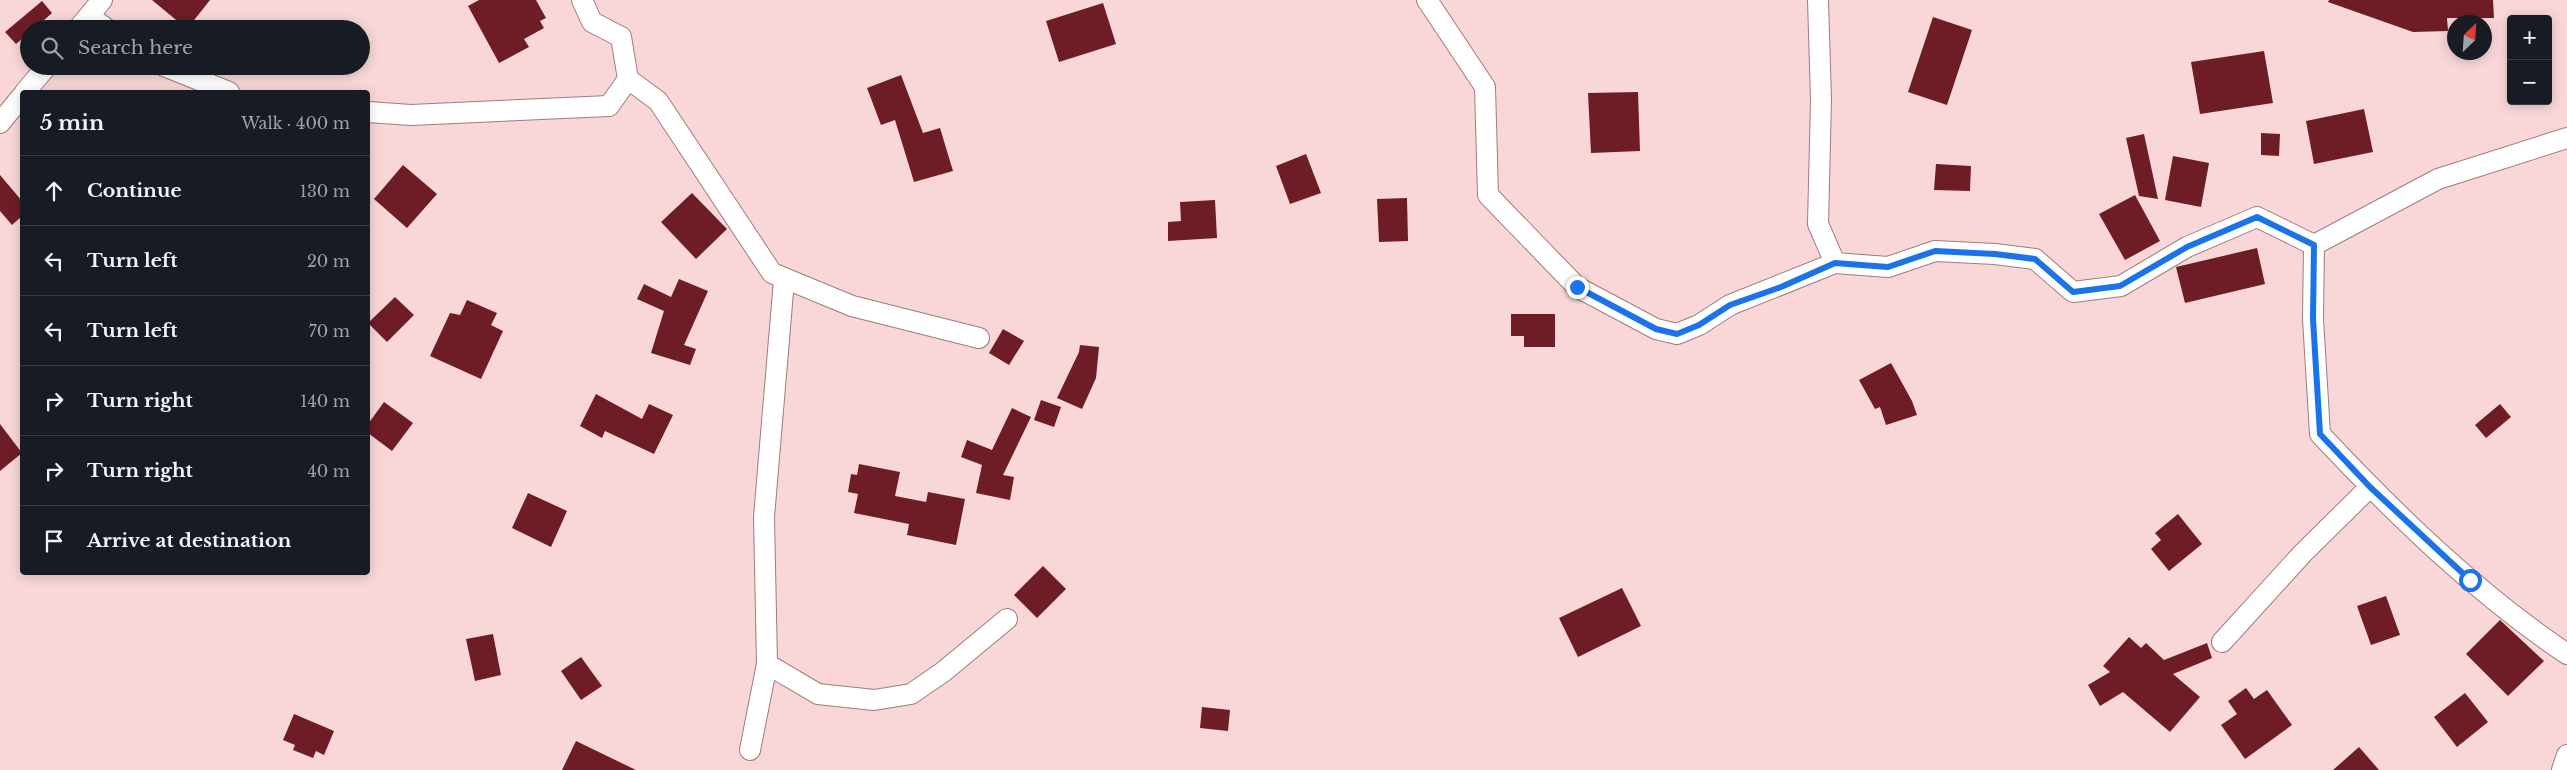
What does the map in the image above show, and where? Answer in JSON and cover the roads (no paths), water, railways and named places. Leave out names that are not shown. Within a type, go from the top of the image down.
[{"type":"street","points":[[582,0],[592,22],[621,37],[628,79],[658,101],[772,273],[784,280],[852,306],[979,338]]},
{"type":"street","points":[[1427,0],[1485,87],[1488,195],[1577,287],[1656,329],[1677,334],[1699,325],[1730,305],[1781,287],[1835,263],[1888,267],[1935,251],[1995,254],[2035,259],[2073,292],[2120,286],[2187,247],[2257,217],[2314,245]]},
{"type":"street","points":[[1818,0],[1821,100],[1818,224],[1835,263]]},
{"type":"street","points":[[92,10],[100,20]]},
{"type":"street","points":[[27,90],[39,75]]},
{"type":"street","points":[[186,75],[224,90]]},
{"type":"street","points":[[370,112],[411,116],[609,106],[628,79]]},
{"type":"street","points":[[0,122],[20,98]]},
{"type":"street","points":[[2314,245],[2438,179],[2567,138]]},
{"type":"street","points":[[2314,245],[2313,319],[2320,434],[2370,487],[2470,580],[2532,631],[2567,654]]},
{"type":"street","points":[[750,750],[767,664],[764,518],[784,280]]},
{"type":"street","points":[[2222,642],[2303,553],[2370,487]]},
{"type":"street","points":[[767,664],[818,694],[874,700],[911,694],[943,672],[1007,619]]},
{"type":"street","points":[[2562,770],[2567,755]]}]
